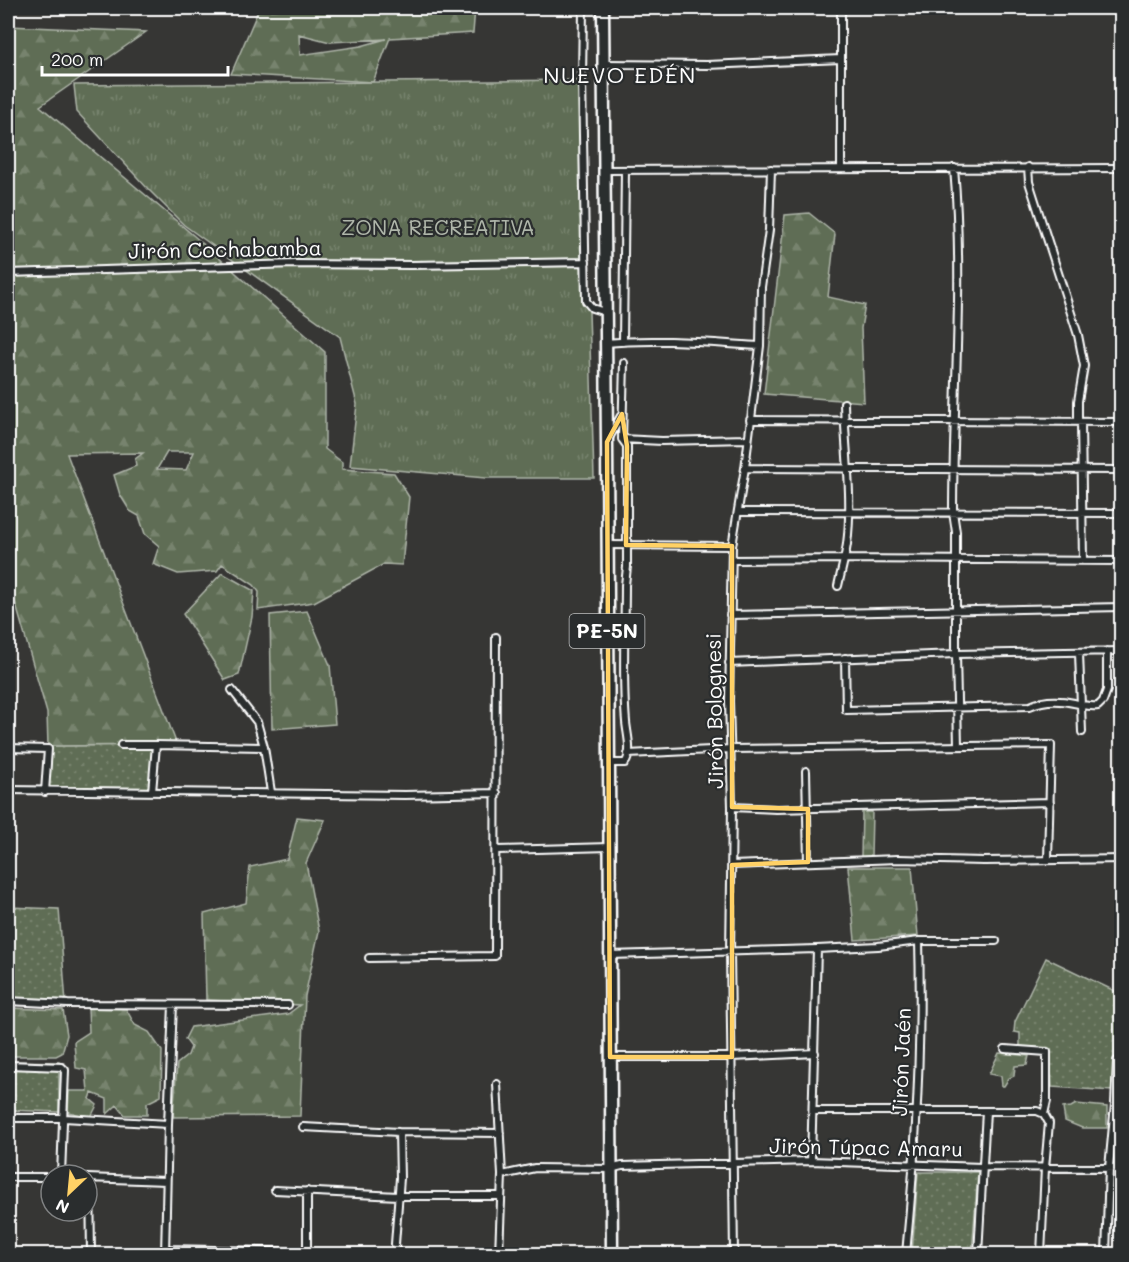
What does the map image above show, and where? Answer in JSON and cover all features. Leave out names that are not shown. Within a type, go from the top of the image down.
[{"type":"highway","name":"PE-5N","points":[[603,8],[612,1254]]},
{"type":"street","points":[[584,8],[582,80],[586,301],[592,308],[605,312]]},
{"type":"street","points":[[841,8],[841,169]]},
{"type":"street","points":[[604,64],[707,65],[841,59]]},
{"type":"street","points":[[1028,167],[1029,182],[1078,335],[1084,366],[1078,401],[1082,470],[1083,561]]},
{"type":"street","points":[[954,168],[957,217],[953,512],[956,559],[958,746]]},
{"type":"street","points":[[604,170],[1122,168]]},
{"type":"street","name":"Jirón Bolognesi","points":[[734,1254],[730,952],[732,749],[729,700],[732,546],[745,468],[760,346],[761,288],[769,230],[771,169]]},
{"type":"street","points":[[623,342],[625,170]]},
{"type":"street","name":"Jirón Cochabamba","points":[[8,273],[296,264],[586,262]]},
{"type":"street","points":[[605,343],[705,342],[760,346]]},
{"type":"street","points":[[608,763],[625,763],[628,754],[625,713],[627,446],[622,439],[624,363]]},
{"type":"street","points":[[838,586],[847,543],[844,403]]},
{"type":"street","points":[[607,442],[622,414]]},
{"type":"street","points":[[750,420],[955,423],[1122,422]]},
{"type":"street","points":[[622,439],[662,441],[747,439]]},
{"type":"street","points":[[745,468],[1122,470]]},
{"type":"street","points":[[738,512],[1122,513]]},
{"type":"street","points":[[607,545],[732,546]]},
{"type":"street","points":[[732,560],[1122,561]]},
{"type":"street","points":[[730,615],[1122,607]]},
{"type":"street","points":[[369,958],[495,956],[496,637]]},
{"type":"street","points":[[845,658],[846,710],[1030,706],[1039,702],[1065,701],[1098,706],[1103,701],[1107,690],[1107,651]]},
{"type":"street","points":[[729,663],[956,654],[1122,651]]},
{"type":"street","points":[[1078,653],[1082,732]]},
{"type":"street","points":[[232,690],[256,722],[264,747],[271,792]]},
{"type":"street","points":[[121,745],[264,747]]},
{"type":"street","points":[[152,792],[156,745]]},
{"type":"street","points":[[628,754],[732,749],[1051,745],[1048,860]]},
{"type":"street","points":[[8,748],[48,749],[45,792]]},
{"type":"street","points":[[806,771],[808,862]]},
{"type":"street","points":[[8,790],[405,795],[497,793]]},
{"type":"street","points":[[732,807],[808,809],[1050,802]]},
{"type":"street","points":[[497,850],[610,847]]},
{"type":"street","points":[[732,864],[898,860],[1122,859]]},
{"type":"street","points":[[610,955],[817,949],[919,941],[996,941]]},
{"type":"street","name":"Jirón Jaén","points":[[906,1254],[915,1165],[920,990],[919,941]]},
{"type":"street","points":[[811,1161],[817,949]]},
{"type":"street","points":[[8,1001],[288,1005]]},
{"type":"street","points":[[173,1005],[166,1181],[166,1252],[412,1254]]},
{"type":"street","points":[[1005,1049],[1047,1052],[1047,1101],[1044,1114]]},
{"type":"street","points":[[610,1057],[732,1057],[815,1053]]},
{"type":"street","points":[[1106,1254],[1109,1168],[1116,1104],[1117,1061]]},
{"type":"street","points":[[8,1065],[62,1067],[66,1074],[62,1163]]},
{"type":"street","points":[[497,1084],[502,1175],[499,1254]]},
{"type":"street","points":[[813,1111],[1037,1111],[1044,1114],[1049,1123],[1041,1254]]},
{"type":"street","points":[[978,1254],[986,1111]]},
{"type":"street","points":[[8,1118],[64,1118],[168,1125]]},
{"type":"street","points":[[303,1127],[399,1132],[500,1133]]},
{"type":"street","points":[[397,1254],[395,1244],[400,1178],[399,1132]]},
{"type":"street","name":"Jirón Túpac Amaru","points":[[502,1175],[535,1168],[610,1169],[622,1166],[811,1161],[982,1167],[1122,1168]]},
{"type":"street","points":[[8,1177],[39,1177]]},
{"type":"street","points":[[99,1178],[166,1181]]},
{"type":"street","points":[[274,1190],[398,1196],[500,1196]]},
{"type":"street","points":[[307,1191],[307,1253]]},
{"type":"street","points":[[90,1223],[91,1254]]},
{"type":"highlighted area","points":[[622,414],[627,446],[626,545],[732,546],[732,807],[808,809],[808,862],[732,865],[732,1057],[610,1057],[607,442]]},
{"type":"green space","points":[[298,8],[475,8],[473,33],[390,38],[373,82],[231,74],[258,11]],"holes":[[[299,34],[330,42],[386,39],[361,46],[300,55]]]},
{"type":"green space","points":[[8,26],[146,32],[40,106],[193,235],[325,352],[325,449],[342,462],[342,469],[394,473],[409,497],[402,565],[384,564],[314,602],[258,610],[259,592],[254,585],[222,564],[217,571],[178,574],[153,564],[159,546],[145,534],[139,516],[130,511],[120,495],[114,475],[136,466],[135,459],[143,453],[67,454],[177,745],[48,746],[47,713],[10,584],[8,584]],"holes":[[[167,452],[194,452],[186,470],[157,469]]]},
{"type":"green space","name":"ZONA RECREATIVA","points":[[582,80],[594,478],[486,478],[350,466],[357,404],[340,337],[184,225],[77,112],[74,85]]},
{"type":"green space","points":[[809,213],[835,234],[828,297],[865,305],[861,328],[864,402],[764,394],[785,215]]},
{"type":"green space","points":[[222,573],[254,591],[252,617],[239,675],[225,680],[183,614]]},
{"type":"green space","points":[[307,611],[330,665],[335,724],[272,729],[270,615]]},
{"type":"green space","points":[[156,745],[152,790],[48,792],[48,746]]},
{"type":"green space","points":[[862,812],[872,812],[871,857],[861,857]]},
{"type":"green space","points":[[297,817],[325,820],[306,863],[319,931],[305,996],[300,1116],[173,1117],[177,1064],[188,1055],[191,1047],[185,1039],[191,1027],[288,1014],[300,1005],[206,1000],[204,914],[246,903],[250,867],[287,859]]},
{"type":"green space","points":[[848,867],[912,867],[918,936],[855,940]]},
{"type":"green space","points":[[8,907],[59,909],[66,1004],[8,1001]]},
{"type":"green space","points":[[1046,958],[1121,994],[1121,1039],[1116,1039],[1113,1091],[1052,1087],[1050,1049],[1020,1048],[1020,1033],[1014,1032],[1015,1022]]},
{"type":"green space","points":[[8,1008],[63,1010],[67,1035],[62,1053],[56,1056],[8,1056]]},
{"type":"green space","points":[[88,1008],[126,1009],[135,1025],[149,1032],[162,1051],[161,1096],[147,1103],[147,1115],[125,1115],[117,1105],[107,1114],[107,1099],[92,1093],[90,1099],[97,1105],[91,1117],[68,1112],[69,1091],[88,1091],[86,1070],[76,1068],[74,1042],[89,1032]]},
{"type":"green space","points":[[999,1053],[1029,1056],[1027,1065],[1015,1066],[1014,1076],[1009,1078],[1004,1086],[1002,1086],[1001,1076],[989,1074]]},
{"type":"green space","points":[[8,1061],[59,1062],[59,1112],[8,1110]]},
{"type":"green space","points":[[1076,1104],[1107,1107],[1107,1128],[1082,1128],[1065,1121],[1063,1108]]},
{"type":"green space","points":[[918,1172],[978,1172],[972,1254],[912,1254]]},
{"type":"district","name":"NUEVO EDÉN","points":[[620,75]]}]
